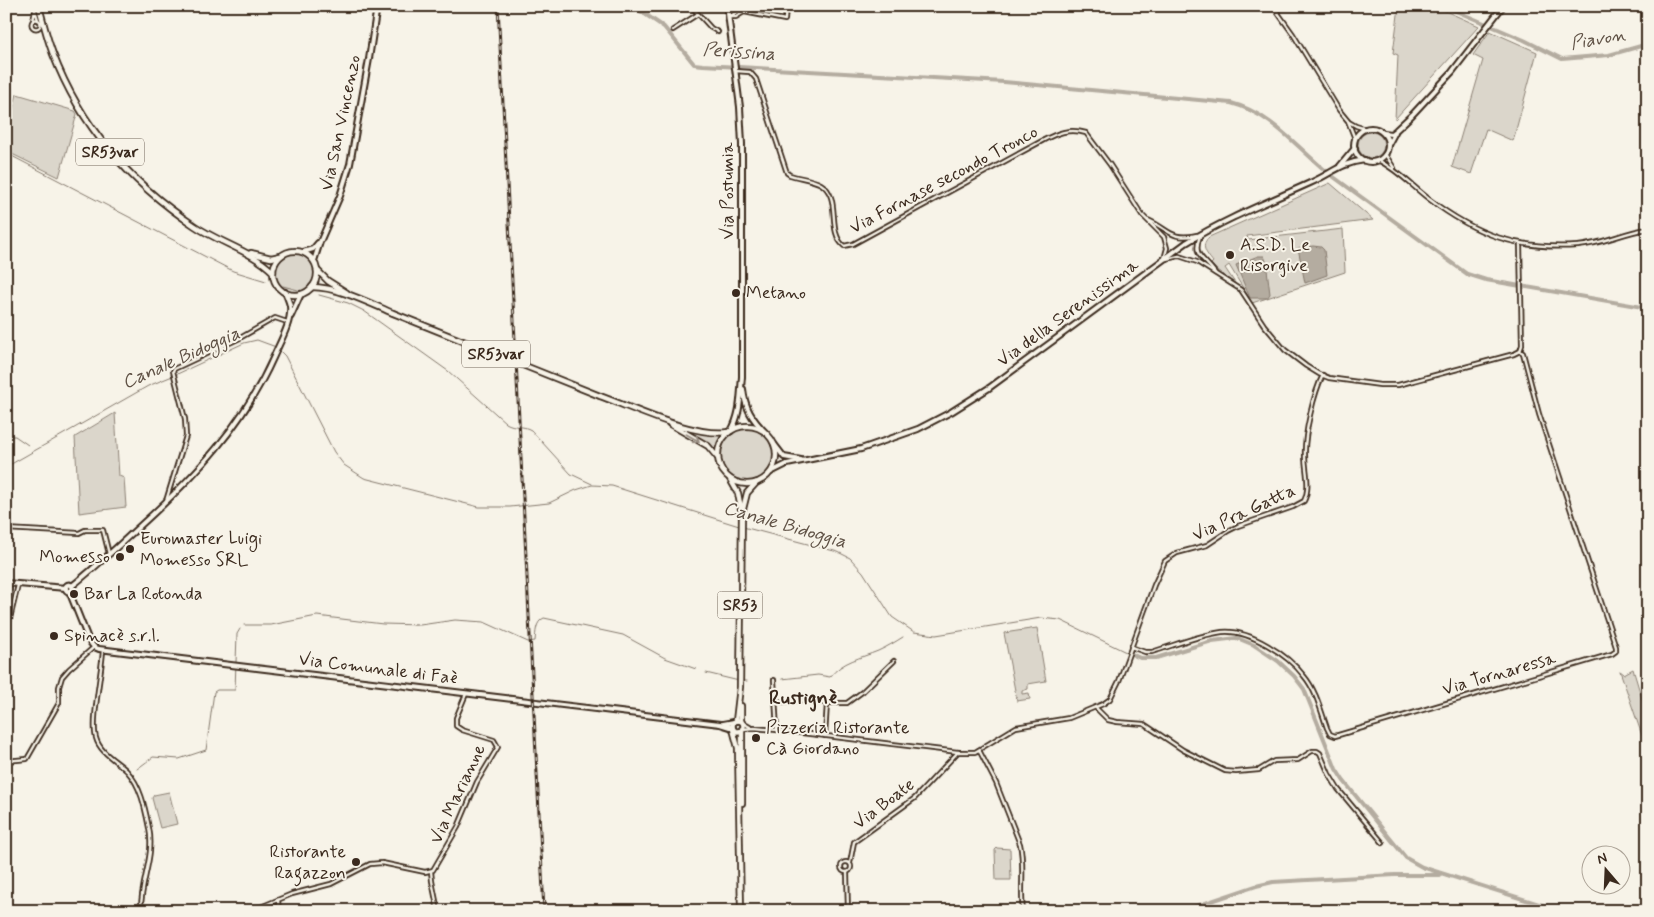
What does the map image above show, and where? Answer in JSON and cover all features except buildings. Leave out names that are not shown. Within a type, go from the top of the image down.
[{"type":"main road","name":"Via San Vincenzo","points":[[314,260],[340,196],[350,164],[370,58],[377,6]]},
{"type":"main road","name":"Via Postumia","points":[[727,6],[740,108],[742,144],[742,377],[739,413],[737,422],[730,431]]},
{"type":"main road","points":[[1396,130],[1385,154],[1378,160],[1360,158],[1355,148],[1355,139],[1358,134],[1366,129],[1376,128],[1384,133],[1391,134],[1396,130],[1452,72],[1503,6]]},
{"type":"main road","name":"SR53var","points":[[36,7],[60,70],[84,115],[109,151],[147,191],[169,209],[204,232],[259,260],[273,272],[277,285],[285,292]]},
{"type":"main road","points":[[1384,133],[1388,145]]},
{"type":"main road","name":"Via della Serenissima","points":[[1339,167],[1355,148]]},
{"type":"main road","name":"Via della Serenissima","points":[[771,472],[784,465],[861,449],[918,429],[951,412],[989,388],[1201,234],[1313,182],[1339,167],[1353,161],[1365,160]]},
{"type":"main road","points":[[303,252],[312,250],[320,242]]},
{"type":"main road","name":"SR53var","points":[[240,250],[271,258],[289,251],[303,252]]},
{"type":"main road","points":[[94,647],[89,641],[68,590],[68,585],[72,586],[166,503],[204,465],[232,428],[250,401],[276,352],[288,320],[301,294],[312,287],[316,279],[317,270],[314,260],[303,252]]},
{"type":"main road","points":[[273,272],[277,261],[282,255]]},
{"type":"main road","name":"SR53var","points":[[317,270],[328,281],[353,296],[664,421],[718,434],[730,431]]},
{"type":"main road","name":"SR53var","points":[[312,287],[353,296]]},
{"type":"main road","points":[[285,292],[301,294]]},
{"type":"main road","points":[[285,292],[290,307],[288,320]]},
{"type":"main road","name":"Via Postumia","points":[[742,377],[744,398],[748,412],[765,432]]},
{"type":"main road","name":"SR53var","points":[[664,421],[708,446],[718,459]]},
{"type":"main road","points":[[718,459],[720,446],[730,431],[749,426],[765,432],[780,454],[788,458],[806,460]]},
{"type":"main road","points":[[771,472],[776,460],[774,444]]},
{"type":"main road","name":"SR53","points":[[718,459],[721,468],[738,493],[742,513]]},
{"type":"main road","name":"SR53","points":[[741,911],[740,530],[747,493],[756,483],[763,480],[771,472]]},
{"type":"main road","points":[[729,478],[738,483],[756,483]]},
{"type":"main road","points":[[6,582],[68,590]]},
{"type":"main road","name":"Via Comunale di Faè","points":[[94,647],[103,650],[720,724],[740,724]]},
{"type":"main road","name":"Via Comunale di Faè","points":[[720,724],[733,729]]},
{"type":"main road","points":[[740,724],[738,732],[733,729],[740,724]]},
{"type":"main road","name":"SR53","points":[[733,729],[738,748],[740,829]]},
{"type":"street","points":[[691,6],[711,28],[718,32]]},
{"type":"street","points":[[729,17],[736,12],[744,12],[784,20],[786,6]]},
{"type":"street","points":[[1273,6],[1293,34],[1339,110],[1348,121],[1355,139]]},
{"type":"street","points":[[36,7],[40,26],[35,29],[32,25],[36,7]]},
{"type":"street","points":[[673,30],[698,14]]},
{"type":"street","points":[[33,21],[39,21]]},
{"type":"street","name":"Via Fornase secondo Tronco","points":[[735,71],[750,72],[756,79],[787,173],[820,184],[828,193],[834,214],[836,232],[844,246],[853,244],[1042,141],[1058,133],[1070,130],[1086,133],[1110,165],[1142,215],[1147,219],[1172,235],[1186,238],[1201,234]]},
{"type":"street","points":[[1348,121],[1366,129]]},
{"type":"street","points":[[1385,154],[1395,169]]},
{"type":"street","points":[[1378,160],[1395,169],[1445,211],[1474,229],[1501,239],[1520,243],[1556,246],[1589,245],[1648,229]]},
{"type":"street","name":"Via Fornase secondo Tronco","points":[[1147,219],[1162,234],[1166,241],[1167,248],[1164,260]]},
{"type":"street","points":[[1201,234],[1196,246],[1197,250],[1200,257],[1216,274]]},
{"type":"street","points":[[1164,260],[1179,256],[1198,262],[1241,290],[1264,325],[1285,350],[1323,376],[1380,385],[1398,385],[1514,354],[1520,350],[1522,346],[1520,243]]},
{"type":"street","points":[[166,503],[186,436],[185,419],[173,371],[175,368],[240,338],[275,318],[288,320]]},
{"type":"street","name":"Via Tornaressa","points":[[1131,648],[1152,652],[1212,634],[1237,632],[1250,636],[1262,642],[1290,662],[1304,676],[1312,689],[1330,734],[1335,736],[1612,654],[1616,651],[1520,350]]},
{"type":"street","name":"Via Pra Gatta","points":[[740,724],[752,728],[958,752],[975,752],[1016,727],[1059,720],[1096,708],[1110,699],[1119,681],[1161,568],[1171,556],[1207,545],[1238,526],[1293,507],[1304,501],[1307,490],[1304,457],[1306,440],[1319,384],[1323,376]]},
{"type":"street","points":[[6,530],[79,533],[85,530],[103,530],[109,554]]},
{"type":"street","points":[[6,635],[18,583]]},
{"type":"street","points":[[6,762],[27,759],[59,703],[59,687],[62,678],[69,668],[94,647]]},
{"type":"street","points":[[103,650],[94,731],[98,744],[133,780],[142,798],[152,847],[141,893],[141,911]]},
{"type":"street","points":[[776,702],[808,700],[845,704],[851,702],[894,661]]},
{"type":"street","points":[[774,680],[777,730]]},
{"type":"street","name":"Via Marianne","points":[[431,871],[434,870],[442,858],[458,827],[476,782],[498,747],[494,740],[462,730],[456,726],[456,718],[466,693]]},
{"type":"street","points":[[825,736],[827,703]]},
{"type":"street","points":[[1096,708],[1108,720],[1144,724],[1183,750],[1225,771],[1259,770],[1277,760],[1298,760],[1312,752],[1318,751],[1338,789],[1383,843]]},
{"type":"street","points":[[979,750],[996,783],[1022,853],[1021,892],[1023,911]]},
{"type":"street","name":"Via Boate","points":[[849,863],[854,842],[915,798],[958,752]]},
{"type":"street","points":[[251,911],[292,894],[331,884],[376,862],[431,871],[438,911]]},
{"type":"street","points":[[848,872],[843,870],[841,866],[844,862],[849,863],[851,867],[848,872],[848,911]]},
{"type":"street","points":[[278,900],[279,911]]},
{"type":"shaded area","points":[[1434,6],[1479,26],[1395,119],[1398,55],[1393,53],[1399,7]]},
{"type":"shaded area","points":[[1490,31],[1537,52],[1513,141],[1486,129],[1471,174],[1452,167],[1483,60],[1473,55]]},
{"type":"shaded area","points":[[17,94],[75,111],[77,114],[59,177],[6,151],[6,133]]},
{"type":"shaded area","points":[[1371,132],[1380,136],[1384,145],[1380,154],[1371,158],[1362,154],[1358,145],[1362,136]]},
{"type":"shaded area","points":[[1330,183],[1373,220],[1247,236],[1248,240],[1343,229],[1345,272],[1252,303],[1229,265],[1225,268],[1237,286],[1211,264],[1213,262],[1206,253],[1204,246],[1209,237]]},
{"type":"shaded area","points":[[1321,247],[1324,250],[1327,275],[1305,283],[1298,248]]},
{"type":"shaded area","points":[[299,252],[306,255],[312,261],[315,272],[314,280],[306,289],[299,292],[291,292],[284,289],[276,280],[275,268],[278,261],[287,253]]},
{"type":"shaded area","points":[[1258,256],[1264,256],[1266,261],[1270,294],[1267,298],[1250,298],[1236,265]]},
{"type":"shaded area","points":[[115,413],[119,476],[124,478],[126,507],[79,513],[75,437]]},
{"type":"shaded area","points":[[675,425],[705,433],[723,435],[717,444],[716,451]]},
{"type":"shaded area","points":[[747,429],[761,433],[769,441],[773,455],[769,469],[761,477],[747,481],[733,477],[725,469],[721,455],[725,441],[733,433]]},
{"type":"shaded area","points":[[1037,628],[1046,681],[1028,684],[1028,689],[1022,691],[1022,694],[1029,693],[1030,699],[1017,701],[1004,633]]},
{"type":"shaded area","points":[[1633,669],[1646,712],[1644,714],[1648,726],[1648,753],[1620,671],[1624,674]]},
{"type":"shaded area","points":[[169,792],[177,824],[160,828],[152,798],[154,795]]},
{"type":"shaded area","points":[[997,848],[1010,849],[1011,880],[996,880],[995,850]]},
{"type":"waterway","name":"Perissina","points":[[633,6],[664,27],[694,64],[1004,82],[1231,103],[1258,114],[1270,122],[1326,171]]},
{"type":"waterway","name":"Piavon","points":[[1444,6],[1524,40],[1562,59],[1609,55],[1648,44]]},
{"type":"waterway","points":[[6,153],[233,271],[266,281]]},
{"type":"waterway","points":[[1331,175],[1467,274],[1486,280],[1648,308]]},
{"type":"waterway","points":[[283,286],[298,290]]},
{"type":"waterway","points":[[319,295],[348,303],[364,311],[448,371],[506,423],[531,430],[571,474],[592,484]]},
{"type":"waterway","name":"Canale Bidoggia","points":[[6,467],[148,386],[244,343],[257,340],[276,347]]},
{"type":"waterway","name":"Canale Bidoggia","points":[[279,350],[285,356],[334,452],[344,465],[364,478],[479,507],[510,507],[549,503],[576,490],[592,485],[612,486],[739,526]]},
{"type":"waterway","points":[[6,436],[15,436],[28,445]]},
{"type":"waterway","name":"Canale Bidoggia","points":[[743,527],[838,552],[850,558],[863,572],[892,617],[914,632],[936,635],[1041,618],[1060,620],[1128,653]]},
{"type":"waterway","points":[[244,625],[271,625],[317,616],[383,624],[420,625],[455,620],[484,622],[528,642],[535,641],[537,625],[544,618],[623,635],[665,658],[696,669]]},
{"type":"waterway","points":[[137,769],[153,757],[179,759],[206,750],[214,692],[217,690],[235,690],[237,634],[240,629]]},
{"type":"waterway","points":[[782,679],[818,675],[830,677],[840,667],[903,637]]},
{"type":"waterway","name":"Canale Bidoggia","points":[[1129,653],[1140,658],[1156,658],[1212,641],[1237,638],[1254,645],[1278,661],[1294,676],[1304,689],[1336,769],[1406,858],[1422,867],[1561,911]]},
{"type":"waterway","points":[[706,673],[739,681]]},
{"type":"waterway","points":[[1182,911],[1273,882],[1395,875],[1440,875]]},
{"type":"railway","points":[[498,6],[544,911]]},
{"type":"place","name":"A.S.D. Le Risorgive","points":[[1230,255]]},
{"type":"place","name":"Metano","points":[[736,293]]},
{"type":"place","name":"Euromaster Luigi Momesso SRL","points":[[130,549]]},
{"type":"place","name":"Momesso","points":[[120,557]]},
{"type":"place","name":"Bar La Rotonda","points":[[74,594]]},
{"type":"place","name":"Spinacè s.r.l.","points":[[54,636]]},
{"type":"place","name":"Pizzeria Ristorante Cà Giordano","points":[[756,738]]},
{"type":"place","name":"Ristorante Ragazzon","points":[[356,862]]},
{"type":"district","name":"Rustignè","points":[[803,698]]}]
